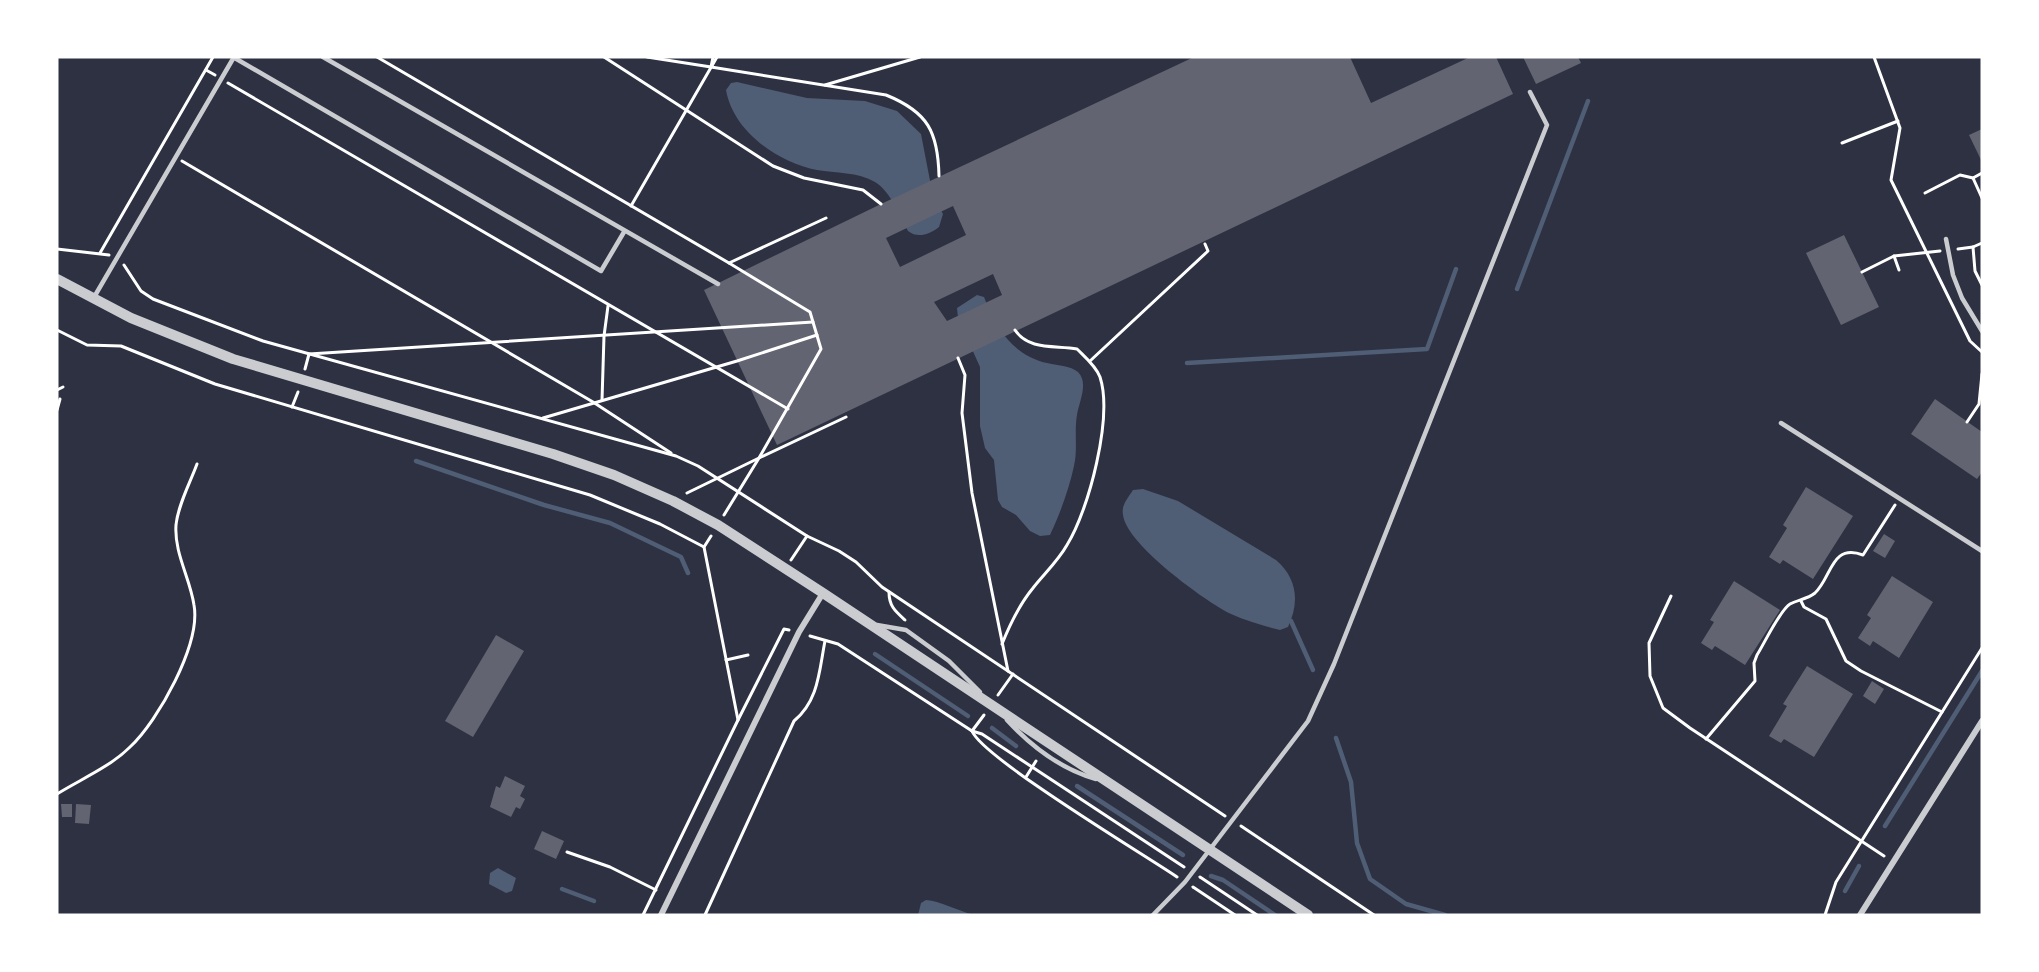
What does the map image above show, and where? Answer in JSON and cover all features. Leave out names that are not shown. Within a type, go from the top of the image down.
[{"type":"street","points":[[57,279],[93,299],[171,335],[233,359],[554,454],[614,475],[673,501],[718,525],[785,568],[1308,915]]},
{"type":"street","points":[[661,915],[799,632],[823,593]]},
{"type":"street","points":[[1860,915],[1982,721]]},
{"type":"lane","points":[[93,299],[234,57],[601,271],[624,232]]},
{"type":"lane","points":[[323,57],[718,284]]},
{"type":"lane","points":[[1153,915],[1185,882],[1308,721],[1334,664],[1547,125],[1530,92]]},
{"type":"lane","points":[[1946,239],[1956,282],[1982,332]]},
{"type":"lane","points":[[1781,423],[1982,551]]},
{"type":"path","points":[[57,249],[100,253],[213,57]]},
{"type":"path","points":[[377,57],[810,312],[821,349],[727,511]]},
{"type":"path","points":[[604,57],[773,166],[804,178],[863,190],[881,204]]},
{"type":"path","points":[[647,57],[886,95],[914,109],[932,131],[938,153],[939,176]]},
{"type":"path","points":[[631,206],[688,110],[715,57]]},
{"type":"path","points":[[823,86],[920,57]]},
{"type":"path","points":[[1874,57],[1898,121],[1900,139],[1891,180],[1970,341],[1982,352]]},
{"type":"path","points":[[206,70],[713,368],[788,409]]},
{"type":"path","points":[[1842,143],[1898,121]]},
{"type":"path","points":[[176,157],[489,343],[593,402],[807,536],[856,562],[882,587],[1374,915]]},
{"type":"path","points":[[1925,193],[1960,176],[1973,178],[1982,173]]},
{"type":"path","points":[[1973,178],[1982,198]]},
{"type":"path","points":[[729,263],[826,218]]},
{"type":"path","points":[[1090,362],[1208,251],[1205,244]]},
{"type":"path","points":[[1973,247],[1975,271],[1982,285]]},
{"type":"path","points":[[1862,272],[1894,256],[1926,252]]},
{"type":"path","points":[[1894,256],[1899,270]]},
{"type":"path","points":[[124,266],[141,291],[153,299],[263,341],[676,456]]},
{"type":"path","points":[[602,400],[604,336],[608,306]]},
{"type":"path","points":[[309,354],[813,322]]},
{"type":"path","points":[[57,330],[87,345],[121,346],[215,384],[590,495],[660,524],[704,547],[738,720]]},
{"type":"path","points":[[1002,644],[1018,609],[1073,536],[1093,479],[1099,454],[1102,401],[1099,374],[1077,350],[1035,345],[1019,336],[1015,330]]},
{"type":"path","points":[[541,419],[817,335]]},
{"type":"path","points":[[958,358],[965,375],[962,413],[970,482],[1008,671]]},
{"type":"path","points":[[1968,422],[1980,404],[1982,374]]},
{"type":"path","points":[[57,390],[63,387]]},
{"type":"path","points":[[57,410],[60,399]]},
{"type":"path","points":[[673,501],[846,417]]},
{"type":"path","points":[[57,794],[130,748],[144,732],[188,654],[193,638],[194,605],[179,554],[176,522],[197,464]]},
{"type":"path","points":[[1706,739],[1755,681],[1754,663],[1757,655],[1788,605],[1815,593],[1832,564],[1844,554],[1853,551],[1863,555],[1899,499]]},
{"type":"path","points":[[785,568],[807,536]]},
{"type":"path","points":[[1671,596],[1649,643],[1650,676],[1663,708],[1706,739],[1893,862]]},
{"type":"path","points":[[1800,601],[1804,607],[1826,619],[1846,661],[1861,671],[1942,711]]},
{"type":"path","points":[[644,915],[784,628],[838,644],[972,731],[982,734],[1257,915]]},
{"type":"path","points":[[705,915],[794,721],[805,711],[816,693],[825,640]]},
{"type":"path","points":[[1825,915],[1836,882],[1860,840],[1982,648]]},
{"type":"path","points":[[726,660],[748,655]]},
{"type":"path","points":[[972,731],[1013,674]]},
{"type":"path","points":[[972,731],[983,745],[1026,777],[1234,915]]},
{"type":"path","points":[[567,852],[610,867],[656,890]]},
{"type":"water","points":[[737,82],[807,98],[865,101],[897,111],[921,134],[933,196],[943,214],[939,227],[924,235],[916,235],[908,231],[890,198],[875,182],[854,175],[802,166],[772,152],[747,131],[730,105],[726,90],[731,83]]},
{"type":"water","points":[[977,295],[984,297],[1000,330],[1015,347],[1035,359],[1075,370],[1083,382],[1076,421],[1074,466],[1070,484],[1050,535],[1040,536],[1030,531],[1016,515],[1002,507],[998,500],[994,460],[985,448],[980,426],[980,367],[958,318],[957,308]]},
{"type":"water","points":[[1143,489],[1178,501],[1276,560],[1288,575],[1294,591],[1294,609],[1288,627],[1280,630],[1231,614],[1204,598],[1152,556],[1127,527],[1123,515],[1124,505],[1133,490]]},
{"type":"water","points":[[498,868],[516,878],[512,891],[506,893],[489,884],[490,873]]},
{"type":"water","points":[[926,900],[974,915],[918,915],[921,903]]},
{"type":"building","points":[[1194,57],[1350,57],[1371,103],[1470,57],[1496,57],[1513,94],[777,445],[704,290]],"holes":[[[953,206],[966,235],[900,267],[886,238]],[[993,274],[1002,295],[947,321],[934,302]]]},
{"type":"building","points":[[1523,57],[1578,57],[1581,63],[1536,84]]},
{"type":"building","points":[[1982,129],[1982,162],[1969,135]]},
{"type":"building","points":[[1844,235],[1879,307],[1841,325],[1806,253]]},
{"type":"building","points":[[1935,399],[1982,432],[1982,472],[1977,479],[1911,434]]},
{"type":"building","points":[[1806,487],[1853,516],[1813,579],[1783,560],[1780,564],[1769,557],[1787,528],[1783,525]]},
{"type":"building","points":[[1884,534],[1895,541],[1885,558],[1873,551]]},
{"type":"building","points":[[1892,576],[1933,602],[1899,658],[1873,641],[1870,646],[1858,638],[1871,618],[1867,615]]},
{"type":"building","points":[[1734,581],[1780,610],[1745,665],[1715,646],[1712,650],[1701,643],[1714,622],[1710,620]]},
{"type":"building","points":[[496,635],[524,651],[473,737],[445,721]]},
{"type":"building","points":[[1807,666],[1853,694],[1814,757],[1784,739],[1781,743],[1769,736],[1787,706],[1783,704]]},
{"type":"building","points":[[1872,681],[1884,689],[1875,704],[1863,696]]},
{"type":"building","points":[[505,776],[525,786],[520,796],[525,799],[520,809],[516,807],[511,817],[490,807],[496,786],[500,788]]},
{"type":"building","points":[[61,804],[72,804],[72,817],[62,817]]},
{"type":"building","points":[[76,804],[91,805],[89,824],[75,823]]},
{"type":"building","points":[[542,831],[564,841],[556,859],[534,849]]},
{"type":"waterway","points":[[1517,289],[1588,101]]},
{"type":"waterway","points":[[1187,363],[1427,349],[1456,269]]},
{"type":"waterway","points":[[416,461],[544,505],[610,523],[681,557],[688,573]]},
{"type":"waterway","points":[[1291,621],[1313,670]]},
{"type":"waterway","points":[[875,654],[968,716]]},
{"type":"waterway","points":[[1885,826],[1982,671]]},
{"type":"waterway","points":[[992,728],[1016,746]]},
{"type":"waterway","points":[[1336,738],[1351,782],[1357,843],[1370,879],[1406,904],[1445,915]]},
{"type":"waterway","points":[[1077,786],[1183,855]]},
{"type":"waterway","points":[[1845,891],[1859,866]]},
{"type":"waterway","points":[[1211,876],[1223,880],[1275,915]]},
{"type":"waterway","points":[[562,889],[594,901]]}]
